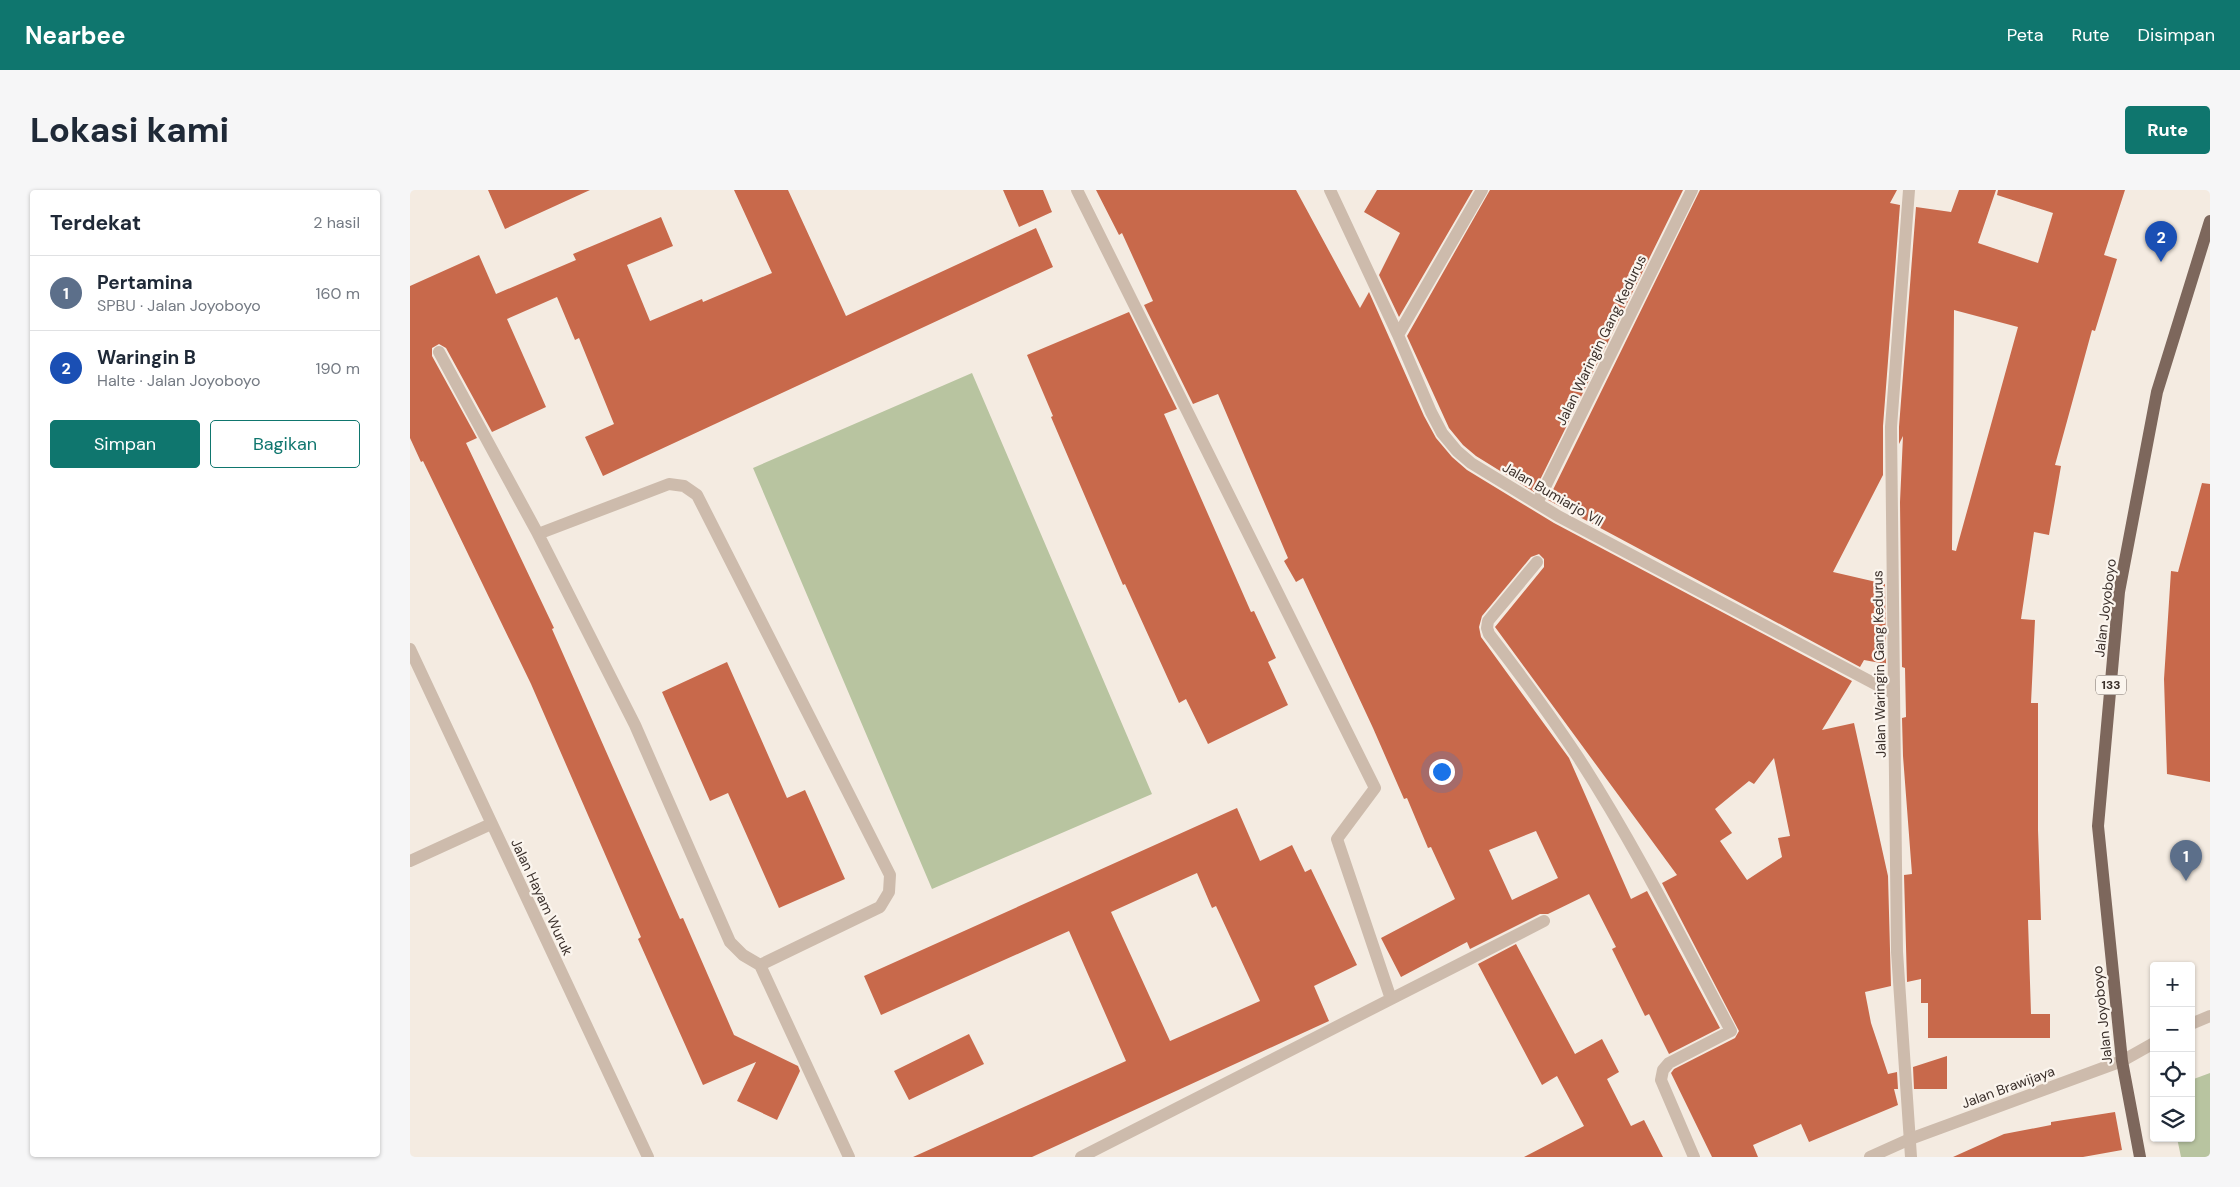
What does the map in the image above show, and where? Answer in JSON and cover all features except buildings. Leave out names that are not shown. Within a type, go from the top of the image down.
[{"type":"main road","name":"Jalan Joyoboyo","points":[[2140,1157],[2122,1061],[2098,826],[2119,592],[2157,392],[2210,221]]},
{"type":"street","points":[[1077,190],[1375,788],[1337,839],[1391,999]]},
{"type":"street","name":"Jalan Bumiarjo VII","points":[[1330,190],[1398,335],[1431,412],[1442,432],[1457,451],[1471,463],[1558,516],[1894,694]]},
{"type":"street","points":[[1398,335],[1482,190]]},
{"type":"street","name":"Jalan Waringin Gang Kedurus","points":[[1538,503],[1692,190]]},
{"type":"street","name":"Jalan Waringin Gang Kedurus","points":[[1909,190],[1891,426],[1897,952],[1911,1157]]},
{"type":"street","points":[[439,352],[538,534],[635,725],[730,942],[743,955],[760,965],[849,1157]]},
{"type":"street","points":[[538,534],[669,484],[684,486],[698,495],[890,875],[889,892],[880,907],[760,965]]},
{"type":"street","points":[[1537,562],[1488,621],[1489,634],[1524,679],[1583,766],[1634,850],[1732,1031],[1669,1062],[1663,1070],[1661,1080],[1694,1157]]},
{"type":"street","name":"Jalan Hayam Wuruk","points":[[410,649],[648,1157]]},
{"type":"street","points":[[410,861],[491,824]]},
{"type":"street","points":[[1081,1157],[1544,920]]},
{"type":"street","points":[[2195,1022],[2210,1016]]},
{"type":"street","name":"Jalan Brawijaya","points":[[1870,1157],[1910,1139],[2122,1061],[2150,1045]]},
{"type":"green space","points":[[972,373],[1152,794],[932,889],[753,468]]},
{"type":"green space","points":[[2210,1073],[2210,1157],[2181,1157],[2178,1142],[2195,1142],[2195,1079]]},
{"type":"place","name":"Waringin B","points":[[2161,262]]},
{"type":"place","name":"Pertamina","points":[[2186,881]]}]
